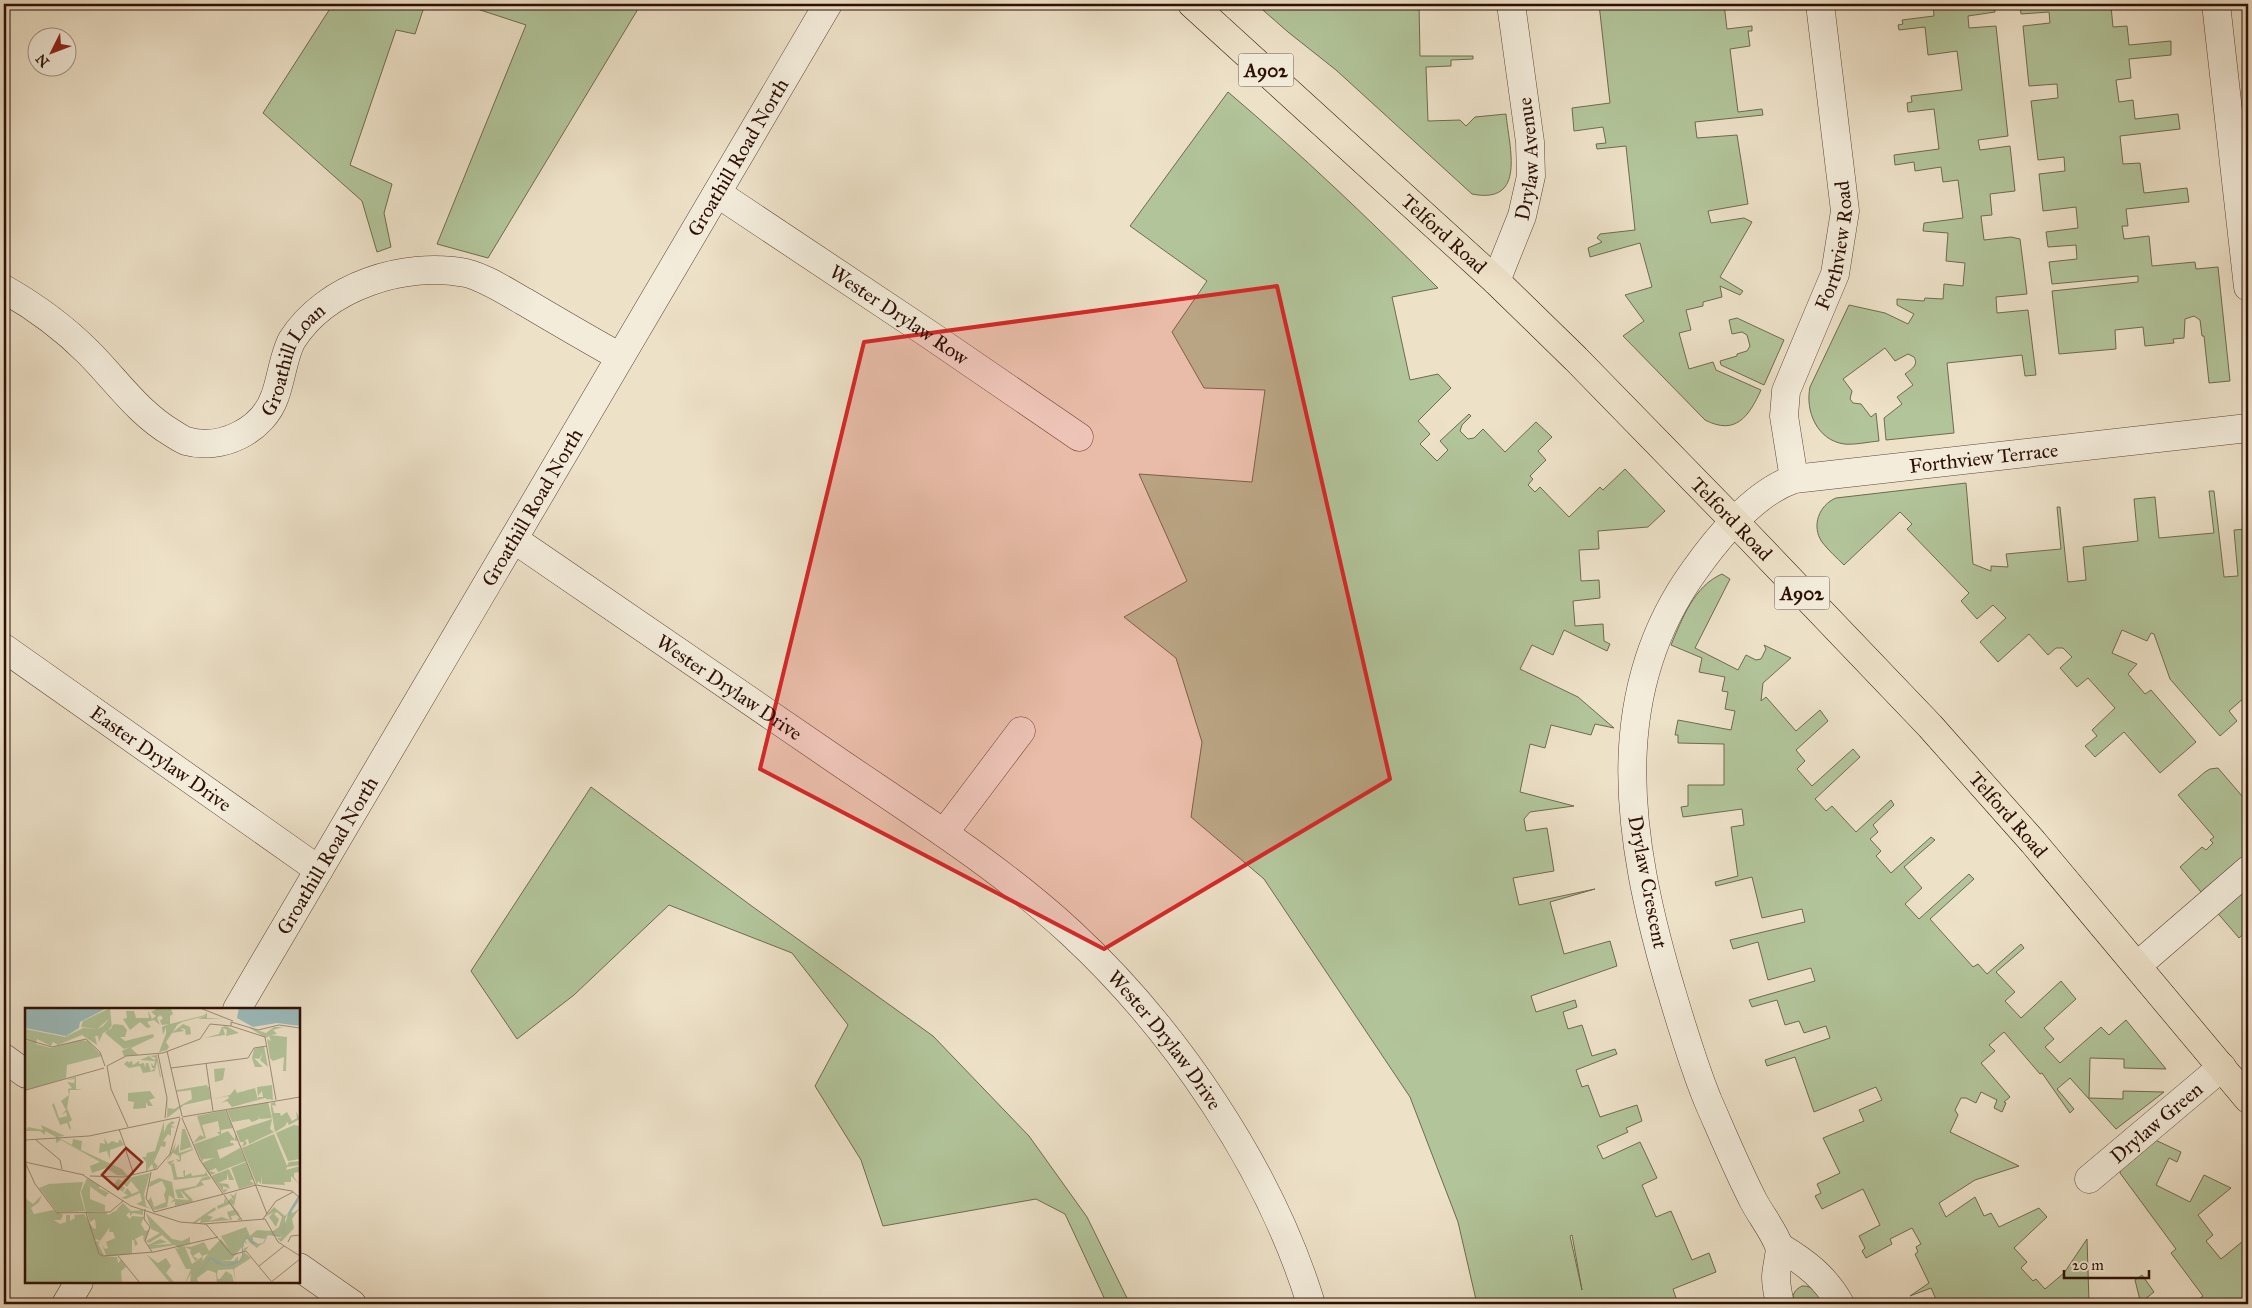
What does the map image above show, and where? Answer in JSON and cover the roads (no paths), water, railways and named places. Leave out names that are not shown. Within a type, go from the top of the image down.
[{"type":"main road","name":"Telford Road","points":[[1202,12],[1496,281],[1576,359],[1735,522],[1930,726],[2138,965],[2248,1099]]},
{"type":"street","name":"Groathill Road North","points":[[238,1008],[515,540],[620,357],[828,4]]},
{"type":"street","name":"Drylaw Avenue","points":[[1496,281],[1522,216],[1531,176],[1530,142],[1511,4]]},
{"type":"street","name":"Forthview Road","points":[[1794,479],[1784,416],[1786,391],[1835,274],[1845,211],[1820,4]]},
{"type":"street","points":[[2216,4],[2248,287]]},
{"type":"street","name":"Wester Drylaw Row","points":[[717,193],[1079,437]]},
{"type":"street","name":"Groathill Loan","points":[[4,289],[29,303],[87,352],[154,423],[185,440],[194,442],[213,444],[233,439],[252,428],[264,416],[275,398],[291,341],[309,318],[332,300],[354,287],[399,274],[440,270],[467,274],[501,288],[620,357]]},
{"type":"street","name":"Forthview Terrace","points":[[1735,522],[1762,495],[1794,479],[2248,428]]},
{"type":"street","name":"Drylaw Crescent","points":[[1735,522],[1704,557],[1676,597],[1658,632],[1644,669],[1637,704],[1632,754],[1633,809],[1641,871],[1656,940],[1680,1022],[1707,1099],[1726,1142],[1762,1219],[1780,1247],[1815,1271],[1840,1304]]},
{"type":"street","name":"Wester Drylaw Drive","points":[[515,540],[944,833],[1021,891],[1070,932],[1114,976],[1146,1013],[1194,1075],[1264,1188],[1288,1239],[1312,1304]]},
{"type":"street","name":"Easter Drylaw Drive","points":[[4,648],[320,870]]},
{"type":"street","points":[[944,833],[1021,731]]},
{"type":"street","points":[[2138,965],[2248,870]]},
{"type":"street","points":[[4,1058],[25,1073]]},
{"type":"street","name":"Drylaw Green","points":[[2089,1179],[2222,1067]]},
{"type":"street","points":[[1780,1247],[1776,1278],[1780,1304]]},
{"type":"street","points":[[300,1268],[352,1304]]},
{"type":"street","points":[[66,1304],[78,1283]]}]
